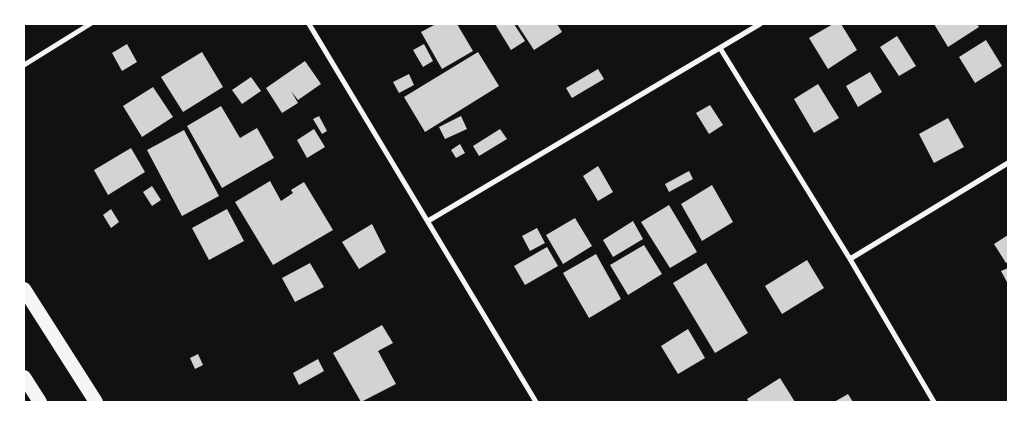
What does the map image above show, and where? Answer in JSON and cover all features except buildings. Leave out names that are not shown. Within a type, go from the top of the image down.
[{"type":"highway","points":[[24,289],[96,402]]},
{"type":"highway","points":[[24,377],[40,402]]},
{"type":"street","points":[[24,65],[90,24]]},
{"type":"street","points":[[309,24],[536,402]]},
{"type":"street","points":[[428,221],[760,24]]},
{"type":"street","points":[[720,48],[850,259],[934,402]]},
{"type":"street","points":[[850,259],[1008,163]]}]
